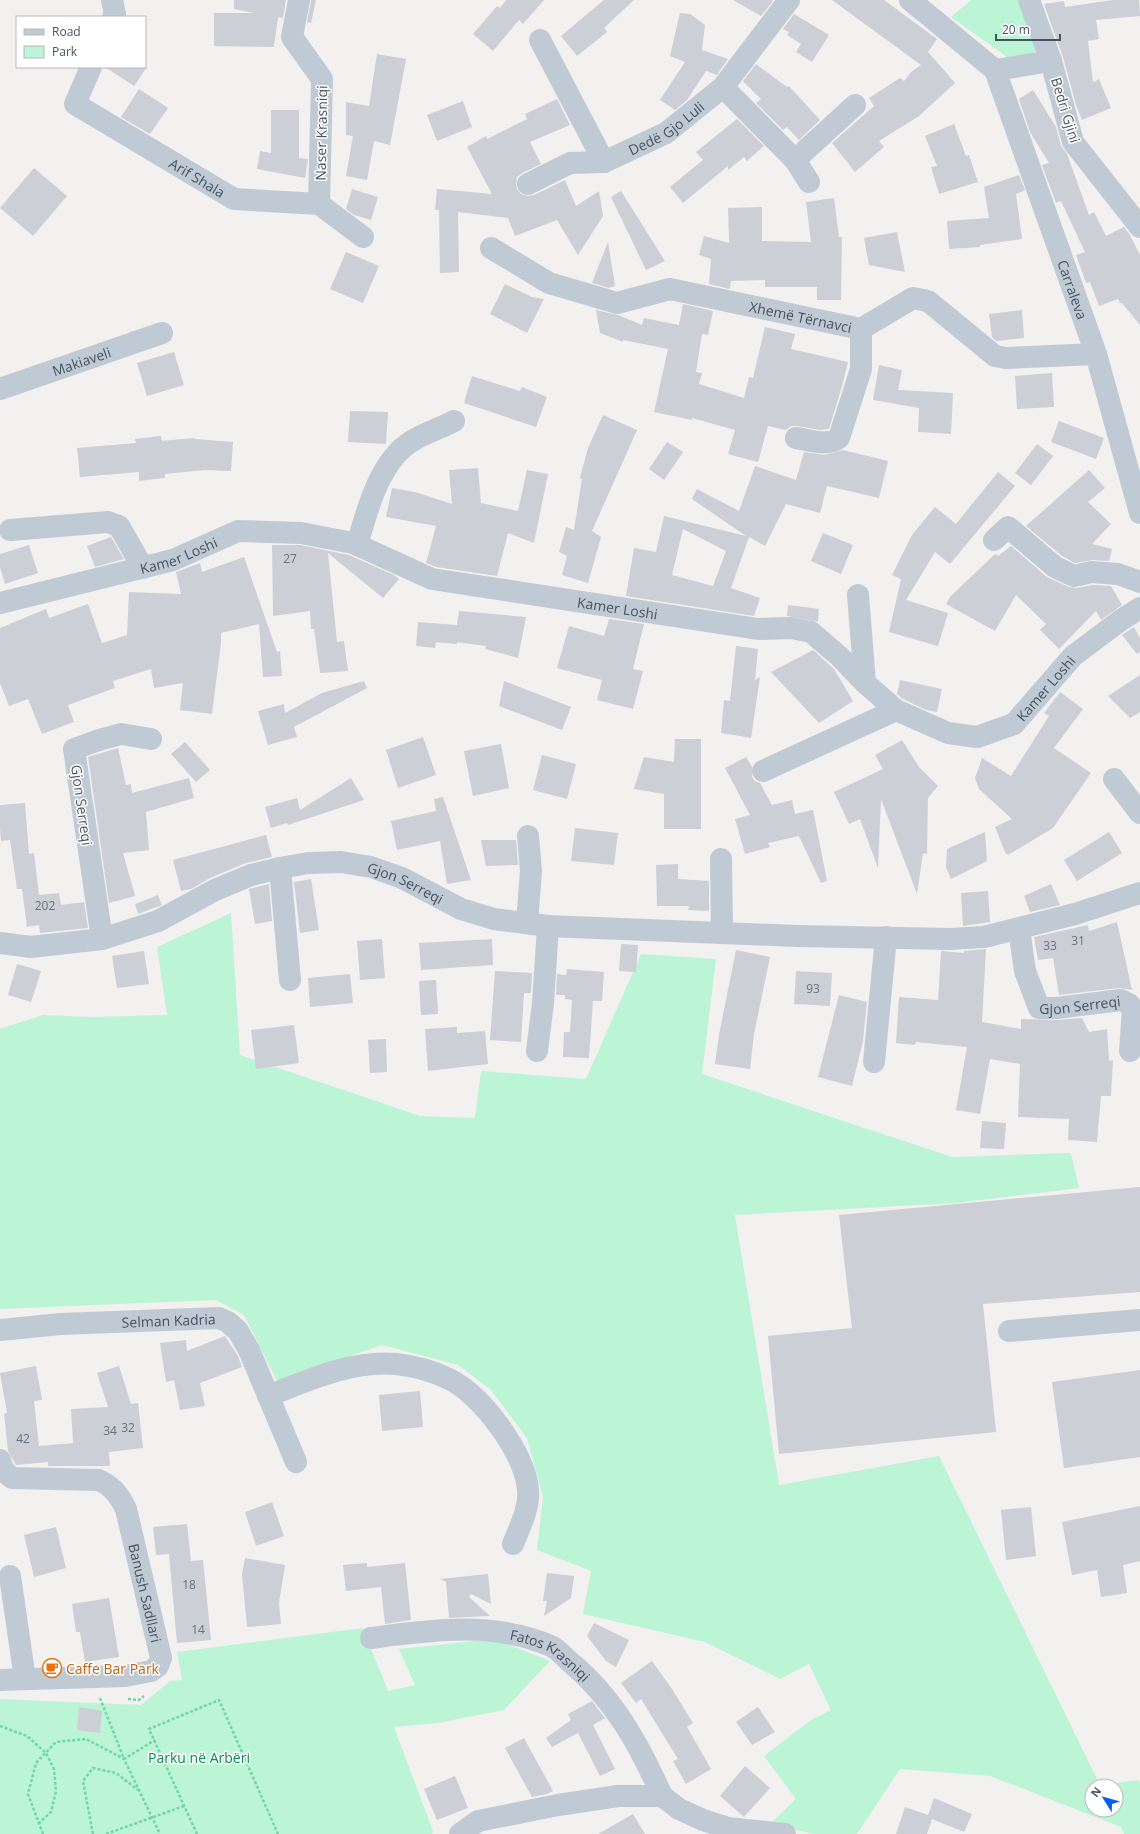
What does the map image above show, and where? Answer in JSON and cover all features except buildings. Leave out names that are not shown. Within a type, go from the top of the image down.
[{"type":"street","points":[[112,0],[115,14],[114,16]]},
{"type":"street","name":"Naser Krasniqi","points":[[299,0],[292,37],[322,79],[319,204]]},
{"type":"street","name":"Dedë Gjo Luli","points":[[528,184],[570,164],[604,162],[666,133],[723,87],[789,0]]},
{"type":"street","points":[[910,0],[994,70],[1051,61]]},
{"type":"street","name":"Bedri Gjini","points":[[1029,0],[1051,61],[1073,142],[1140,227]]},
{"type":"street","points":[[540,40],[604,162]]},
{"type":"street","name":"Arif Shala","points":[[92,68],[75,104],[234,199],[319,204]]},
{"type":"street","name":"Carraleva","points":[[994,70],[1096,354],[1140,513]]},
{"type":"street","points":[[723,87],[795,160],[809,182]]},
{"type":"street","points":[[795,160],[855,105]]},
{"type":"street","points":[[319,204],[363,237]]},
{"type":"street","name":"Xhemë Tërnavci","points":[[491,248],[549,283],[617,303],[670,289],[861,329],[913,298],[928,301],[996,356],[1006,358],[1096,354]]},
{"type":"street","points":[[796,438],[828,443],[834,442],[839,438],[861,369],[861,329]]},
{"type":"street","name":"Makiaveli","points":[[0,389],[162,333]]},
{"type":"street","points":[[357,545],[374,489],[394,458],[411,441],[454,421]]},
{"type":"street","points":[[10,530],[108,522],[119,526],[143,568]]},
{"type":"street","points":[[994,540],[1008,527],[1055,567],[1074,576],[1092,572],[1118,574],[1140,582]]},
{"type":"street","name":"Kamer Loshi","points":[[0,602],[173,560],[238,531],[301,533],[357,545],[432,579],[758,629],[791,628],[811,632],[896,710],[948,734],[977,737],[1014,724],[1073,656],[1121,620],[1140,608]]},
{"type":"street","points":[[858,595],[865,683]]},
{"type":"street","points":[[763,770],[896,710]]},
{"type":"street","name":"Gjon Serreqi","points":[[102,939],[74,749],[121,734],[151,739]]},
{"type":"street","points":[[1114,779],[1140,814]]},
{"type":"street","points":[[528,836],[530,871],[538,924],[542,1002],[537,1051]]},
{"type":"street","points":[[721,859],[722,931]]},
{"type":"street","name":"Gjon Serreqi","points":[[0,943],[31,946],[102,939],[158,921],[216,890],[251,875],[309,863],[341,862],[371,867],[402,878],[477,915],[494,919],[538,924],[722,931],[798,936],[886,938],[963,938],[984,936],[1019,929],[1075,914],[1140,892]]},
{"type":"street","points":[[280,868],[290,980]]},
{"type":"street","name":"Gjon Serreqi","points":[[1019,929],[1025,971],[1038,1008],[1057,1008],[1121,1000],[1129,1004],[1134,1009],[1130,1051]]},
{"type":"street","points":[[874,1062],[886,938]]},
{"type":"street","name":"Selman Kadria","points":[[0,1330],[60,1324],[219,1318],[228,1322],[238,1332],[249,1350],[296,1462]]},
{"type":"street","points":[[1009,1331],[1140,1320]]},
{"type":"street","points":[[268,1396],[323,1375],[365,1364],[396,1364],[424,1370],[450,1379],[473,1396],[496,1421],[513,1448],[525,1474],[528,1490],[527,1510],[514,1544]]},
{"type":"street","name":"Banush Sadllari","points":[[0,1460],[2,1470],[12,1478],[99,1480],[110,1486],[119,1495],[126,1509],[161,1658],[158,1666],[151,1671],[125,1676],[0,1680]]},
{"type":"street","points":[[10,1576],[25,1679]]},
{"type":"street","name":"Fatos Krasniqi","points":[[371,1638],[461,1628],[504,1632],[552,1647],[586,1675],[617,1712],[647,1761],[662,1796],[679,1809],[724,1831],[785,1834]]},
{"type":"street","points":[[460,1834],[478,1821],[558,1805],[618,1796],[662,1796]]},
{"type":"path","points":[[92,1678],[124,1759],[160,1834]]},
{"type":"path","points":[[197,1834],[149,1728],[219,1700],[278,1834]]},
{"type":"path","points":[[0,1726],[27,1736],[46,1753],[54,1769],[56,1791],[51,1812],[39,1823]]},
{"type":"path","points":[[44,1834],[28,1794],[36,1763],[56,1742],[86,1738],[124,1759]]},
{"type":"path","points":[[124,1759],[155,1740]]},
{"type":"path","points":[[93,1834],[83,1781],[93,1768],[116,1773],[140,1792]]},
{"type":"path","points":[[106,1834],[184,1806]]},
{"type":"green space","points":[[971,0],[1023,0],[1039,53],[1007,57],[951,17]]},
{"type":"green space","points":[[231,913],[240,1055],[420,1116],[475,1118],[481,1071],[586,1079],[641,954],[716,959],[702,1074],[952,1157],[1071,1153],[1079,1188],[956,1203],[735,1215],[779,1485],[939,1456],[1097,1778],[1084,1778],[1084,1813],[990,1776],[900,1769],[857,1834],[814,1834],[770,1824],[796,1799],[764,1756],[811,1720],[831,1710],[809,1664],[780,1679],[705,1642],[583,1614],[591,1571],[537,1550],[543,1497],[527,1438],[491,1390],[458,1365],[382,1345],[277,1381],[244,1315],[216,1300],[0,1309],[0,1029],[43,1015],[91,1017],[167,1015],[157,947]]},
{"type":"green space","name":"Parku në Arbëri","points":[[363,1628],[388,1691],[415,1685],[399,1649],[494,1639],[550,1661],[504,1710],[438,1723],[394,1727],[433,1831],[432,1834],[0,1834],[0,1699],[141,1705],[170,1681],[182,1680],[177,1652]]},
{"type":"green space","points":[[1138,1780],[1140,1783],[1140,1834],[1124,1834],[1121,1827],[1098,1818],[1124,1818],[1124,1782]]},
{"type":"place","name":"Caffe Bar Park","points":[[52,1668]]}]
